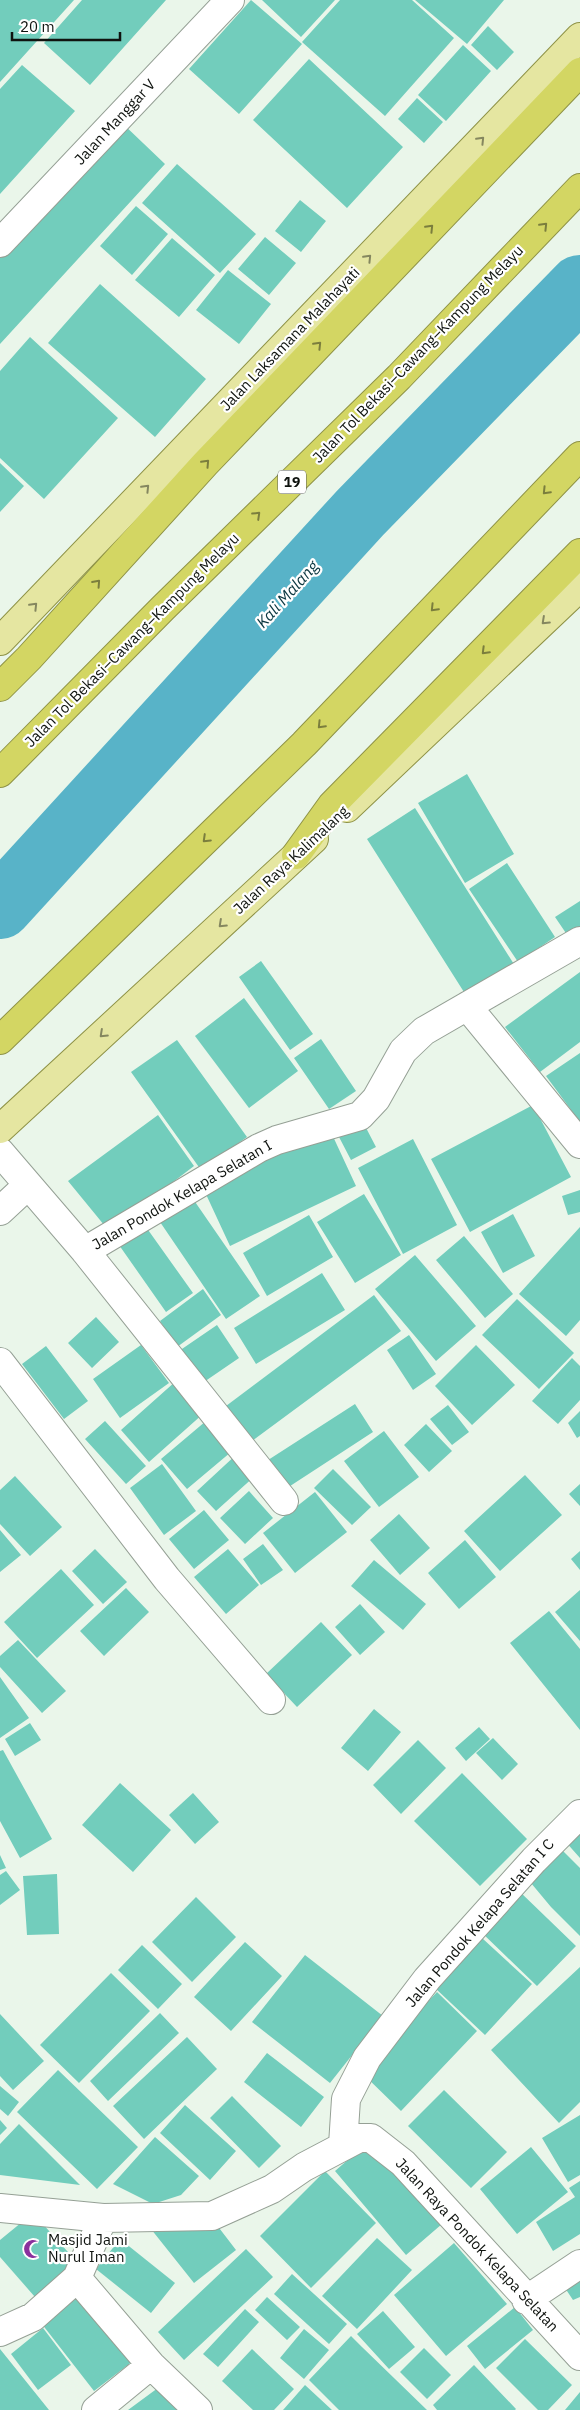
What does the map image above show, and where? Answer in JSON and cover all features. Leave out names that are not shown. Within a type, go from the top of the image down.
[{"type":"highway","points":[[0,687],[29,658],[205,464],[580,72]]},
{"type":"highway","name":"Jalan Tol Bekasi–Cawang–Kampung Melayu","points":[[0,772],[163,608],[399,377],[580,188]]},
{"type":"highway","points":[[0,1040],[304,744],[580,456]]},
{"type":"highway","points":[[296,855],[332,805],[580,553]]},
{"type":"main road","name":"Jalan Laksamana Malahayati","points":[[0,641],[580,37]]},
{"type":"main road","name":"Jalan Raya Kalimalang","points":[[0,1130],[296,855],[580,587]]},
{"type":"street","name":"Jalan Manggar V","points":[[0,243],[230,0]]},
{"type":"street","name":"Jalan Pondok Kelapa Selatan I","points":[[0,1152],[85,1251],[259,1148],[277,1140],[360,1116],[376,1099],[396,1062],[412,1042],[424,1031],[580,941]]},
{"type":"street","points":[[467,1006],[580,1144]]},
{"type":"street","points":[[0,1211],[28,1185]]},
{"type":"street","points":[[85,1251],[284,1501]]},
{"type":"street","points":[[0,1362],[167,1579],[271,1700]]},
{"type":"street","name":"Jalan Pondok Kelapa Selatan I C","points":[[343,2145],[346,2099],[367,2058],[427,1979],[534,1860],[580,1814]]},
{"type":"street","name":"Jalan Raya Pondok Kelapa Selatan","points":[[0,2208],[103,2218],[212,2216],[272,2188],[343,2145],[359,2138],[371,2138],[403,2162],[526,2300],[580,2356]]},
{"type":"street","points":[[0,2332],[33,2317],[77,2278],[103,2218]]},
{"type":"street","points":[[526,2300],[580,2264]]},
{"type":"street","points":[[77,2278],[151,2364],[198,2410]]},
{"type":"street","points":[[96,2410],[151,2364]]},
{"type":"building","points":[[0,0],[74,0],[0,82]]},
{"type":"building","points":[[82,0],[166,0],[90,85],[44,43]]},
{"type":"building","points":[[251,0],[302,44],[239,114],[189,69]]},
{"type":"building","points":[[262,0],[335,0],[301,37]]},
{"type":"building","points":[[340,0],[412,0],[454,38],[385,116],[302,42]]},
{"type":"building","points":[[415,0],[504,0],[467,44]]},
{"type":"building","points":[[488,26],[514,52],[497,70],[471,45]]},
{"type":"building","points":[[463,45],[491,71],[446,121],[418,95]]},
{"type":"building","points":[[309,59],[403,147],[347,208],[253,120]]},
{"type":"building","points":[[22,65],[75,111],[0,194],[0,89]]},
{"type":"building","points":[[417,98],[443,122],[424,143],[398,119]]},
{"type":"building","points":[[121,122],[165,164],[0,344],[0,255]]},
{"type":"building","points":[[177,164],[256,234],[220,273],[142,203]]},
{"type":"building","points":[[300,200],[326,221],[301,252],[275,231]]},
{"type":"building","points":[[136,206],[168,234],[132,275],[100,246]]},
{"type":"building","points":[[265,237],[296,263],[269,295],[238,269]]},
{"type":"building","points":[[172,238],[215,275],[179,317],[135,280]]},
{"type":"building","points":[[228,270],[271,304],[239,344],[196,310]]},
{"type":"building","points":[[100,284],[206,379],[155,437],[48,343]]},
{"type":"building","points":[[30,337],[118,418],[44,499],[0,458],[0,371]]},
{"type":"building","points":[[0,463],[24,486],[0,512]]},
{"type":"building","points":[[467,774],[514,854],[465,883],[418,803]]},
{"type":"building","points":[[415,808],[517,969],[469,1000],[367,839]]},
{"type":"building","points":[[507,863],[555,937],[518,962],[469,889]]},
{"type":"building","points":[[580,901],[580,936],[572,942],[555,917]]},
{"type":"building","points":[[261,961],[313,1034],[290,1050],[239,977]]},
{"type":"building","points":[[580,972],[580,1042],[540,1072],[505,1027]]},
{"type":"building","points":[[244,998],[298,1071],[249,1108],[195,1036]]},
{"type":"building","points":[[321,1039],[356,1091],[329,1109],[294,1058]]},
{"type":"building","points":[[177,1040],[247,1137],[201,1170],[131,1072]]},
{"type":"building","points":[[580,1053],[580,1122],[546,1076]]},
{"type":"building","points":[[533,1105],[571,1177],[470,1232],[431,1159]]},
{"type":"building","points":[[158,1115],[194,1166],[109,1231],[68,1181]]},
{"type":"building","points":[[364,1124],[376,1147],[351,1160],[339,1137]]},
{"type":"building","points":[[330,1130],[356,1186],[230,1246],[204,1190]]},
{"type":"building","points":[[413,1139],[457,1225],[403,1254],[358,1168]]},
{"type":"building","points":[[580,1190],[580,1212],[568,1215],[562,1196]]},
{"type":"building","points":[[364,1194],[401,1255],[355,1283],[317,1222]]},
{"type":"building","points":[[191,1196],[260,1296],[226,1319],[158,1219]]},
{"type":"building","points":[[513,1214],[535,1256],[503,1273],[481,1232]]},
{"type":"building","points":[[309,1215],[333,1257],[267,1296],[243,1253]]},
{"type":"building","points":[[146,1227],[193,1293],[166,1312],[119,1245]]},
{"type":"building","points":[[580,1227],[580,1320],[566,1336],[519,1294]]},
{"type":"building","points":[[464,1236],[513,1294],[485,1318],[436,1260]]},
{"type":"building","points":[[415,1255],[476,1326],[436,1361],[375,1289]]},
{"type":"building","points":[[322,1273],[345,1310],[256,1364],[234,1328]]},
{"type":"building","points":[[203,1289],[221,1315],[177,1347],[160,1321]]},
{"type":"building","points":[[374,1295],[401,1331],[248,1444],[222,1409]]},
{"type":"building","points":[[517,1299],[574,1353],[539,1389],[482,1335]]},
{"type":"building","points":[[96,1317],[119,1342],[92,1368],[68,1343]]},
{"type":"building","points":[[217,1325],[239,1358],[201,1384],[179,1351]]},
{"type":"building","points":[[409,1335],[436,1374],[413,1390],[387,1350]]},
{"type":"building","points":[[141,1345],[169,1383],[120,1418],[93,1379]]},
{"type":"building","points":[[476,1345],[515,1385],[472,1425],[435,1386]]},
{"type":"building","points":[[46,1346],[88,1401],[64,1419],[22,1364]]},
{"type":"building","points":[[572,1358],[580,1366],[580,1400],[558,1424],[532,1401]]},
{"type":"building","points":[[176,1381],[204,1413],[149,1462],[121,1430]]},
{"type":"building","points":[[355,1404],[373,1432],[284,1490],[265,1462]]},
{"type":"building","points":[[448,1405],[469,1432],[452,1445],[430,1419]]},
{"type":"building","points":[[580,1411],[580,1436],[577,1438],[568,1423]]},
{"type":"building","points":[[105,1421],[146,1466],[126,1484],[85,1439]]},
{"type":"building","points":[[206,1421],[231,1452],[187,1489],[161,1459]]},
{"type":"building","points":[[426,1424],[452,1451],[429,1472],[404,1445]]},
{"type":"building","points":[[384,1431],[419,1477],[379,1507],[344,1461]]},
{"type":"building","points":[[238,1453],[257,1474],[216,1511],[197,1491]]},
{"type":"building","points":[[162,1464],[196,1511],[164,1535],[130,1488]]},
{"type":"building","points":[[333,1469],[371,1507],[352,1525],[314,1488]]},
{"type":"building","points":[[525,1475],[562,1515],[500,1571],[464,1531]]},
{"type":"building","points":[[15,1476],[62,1527],[30,1556],[0,1524],[0,1490]]},
{"type":"building","points":[[580,1484],[580,1506],[569,1494]]},
{"type":"building","points":[[249,1491],[273,1518],[245,1544],[220,1518]]},
{"type":"building","points":[[315,1492],[347,1532],[295,1573],[263,1533]]},
{"type":"building","points":[[204,1510],[229,1540],[194,1569],[169,1539]]},
{"type":"building","points":[[399,1514],[430,1548],[400,1575],[370,1540]]},
{"type":"building","points":[[0,1530],[21,1555],[0,1572]]},
{"type":"building","points":[[465,1540],[496,1577],[459,1609],[428,1573]]},
{"type":"building","points":[[263,1544],[283,1570],[261,1585],[243,1559]]},
{"type":"building","points":[[95,1549],[127,1582],[103,1604],[72,1571]]},
{"type":"building","points":[[228,1549],[259,1585],[226,1614],[194,1577]]},
{"type":"building","points":[[580,1551],[580,1570],[571,1559]]},
{"type":"building","points":[[374,1560],[426,1604],[403,1630],[351,1586]]},
{"type":"building","points":[[61,1569],[94,1605],[37,1658],[4,1622]]},
{"type":"building","points":[[126,1588],[149,1612],[104,1656],[80,1631]]},
{"type":"building","points":[[580,1590],[580,1641],[555,1612]]},
{"type":"building","points":[[360,1604],[385,1632],[360,1655],[335,1627]]},
{"type":"building","points":[[549,1611],[580,1649],[580,1730],[510,1643]]},
{"type":"building","points":[[321,1622],[352,1655],[297,1707],[266,1674]]},
{"type":"building","points":[[18,1640],[66,1691],[42,1713],[0,1667],[0,1656]]},
{"type":"building","points":[[0,1677],[29,1718],[0,1738]]},
{"type":"building","points":[[374,1709],[401,1732],[368,1771],[341,1748]]},
{"type":"building","points":[[30,1723],[41,1740],[15,1756],[5,1739]]},
{"type":"building","points":[[479,1727],[490,1739],[466,1761],[455,1748]]},
{"type":"building","points":[[493,1738],[518,1764],[502,1780],[476,1753]]},
{"type":"building","points":[[418,1740],[446,1768],[401,1814],[373,1785]]},
{"type":"building","points":[[3,1750],[52,1839],[20,1858],[0,1821],[0,1751]]},
{"type":"building","points":[[462,1773],[527,1839],[480,1886],[414,1821]]},
{"type":"building","points":[[120,1783],[171,1830],[133,1872],[82,1825]]},
{"type":"building","points":[[193,1793],[219,1822],[195,1844],[169,1815]]},
{"type":"building","points":[[580,1825],[580,1858],[564,1840]]},
{"type":"building","points":[[555,1843],[580,1868],[580,1936],[551,1907],[526,1877]]},
{"type":"building","points":[[0,1855],[6,1868],[0,1870]]},
{"type":"building","points":[[6,1871],[20,1890],[0,1905],[0,1875]]},
{"type":"building","points":[[57,1874],[59,1934],[27,1935],[23,1876]]},
{"type":"building","points":[[518,1890],[576,1946],[537,1986],[479,1930]]},
{"type":"building","points":[[196,1897],[236,1937],[192,1982],[152,1942]]},
{"type":"building","points":[[482,1938],[532,1984],[485,2035],[435,1988]]},
{"type":"building","points":[[245,1942],[282,1976],[231,2031],[194,1997]]},
{"type":"building","points":[[142,1945],[182,1984],[158,2009],[118,1970]]},
{"type":"building","points":[[305,1955],[383,2016],[330,2083],[252,2022]]},
{"type":"building","points":[[580,1967],[580,2102],[559,2123],[491,2050]]},
{"type":"building","points":[[111,1973],[150,2011],[79,2083],[40,2045]]},
{"type":"building","points":[[437,1992],[477,2031],[401,2111],[361,2072]]},
{"type":"building","points":[[160,2013],[179,2033],[108,2101],[90,2081]]},
{"type":"building","points":[[0,2014],[44,2061],[13,2090],[0,2076]]},
{"type":"building","points":[[187,2037],[217,2069],[144,2139],[113,2106]]},
{"type":"building","points":[[267,2053],[324,2097],[301,2127],[244,2082]]},
{"type":"building","points":[[58,2070],[138,2147],[97,2189],[17,2112]]},
{"type":"building","points":[[0,2086],[19,2102],[8,2116],[0,2109]]},
{"type":"building","points":[[444,2090],[507,2152],[471,2188],[408,2126]]},
{"type":"building","points":[[232,2096],[281,2146],[259,2168],[210,2118]]},
{"type":"building","points":[[185,2105],[236,2151],[210,2180],[160,2133]]},
{"type":"building","points":[[580,2115],[580,2175],[568,2182],[542,2138]]},
{"type":"building","points":[[0,2120],[7,2128],[0,2135]]},
{"type":"building","points":[[19,2124],[80,2185],[0,2175],[0,2144]]},
{"type":"building","points":[[155,2137],[199,2176],[181,2195],[153,2204],[113,2184]]},
{"type":"building","points":[[371,2140],[442,2224],[406,2255],[335,2171]]},
{"type":"building","points":[[531,2147],[568,2192],[517,2234],[480,2189]]},
{"type":"building","points":[[325,2171],[376,2223],[311,2288],[260,2236]]},
{"type":"building","points":[[580,2181],[580,2234],[553,2251],[536,2222],[575,2197],[569,2188]]},
{"type":"building","name":"Masjid Jami Nurul Iman","points":[[33,2213],[76,2261],[35,2297],[0,2257],[0,2240]]},
{"type":"building","points":[[213,2220],[236,2250],[194,2283],[151,2229]]},
{"type":"building","points":[[377,2238],[412,2270],[357,2329],[322,2296]]},
{"type":"building","points":[[120,2239],[175,2283],[151,2313],[96,2269]]},
{"type":"building","points":[[454,2243],[507,2304],[446,2356],[394,2295]]},
{"type":"building","points":[[246,2249],[273,2277],[184,2360],[158,2332]]},
{"type":"building","points":[[580,2271],[580,2297],[573,2300],[563,2285]]},
{"type":"building","points":[[292,2274],[347,2324],[329,2344],[274,2294]]},
{"type":"building","points":[[78,2282],[137,2358],[94,2391],[38,2319]]},
{"type":"building","points":[[267,2297],[300,2327],[287,2340],[255,2310]]},
{"type":"building","points":[[515,2307],[533,2330],[485,2369],[467,2346]]},
{"type":"building","points":[[245,2309],[259,2322],[218,2367],[203,2354]]},
{"type":"building","points":[[383,2311],[415,2347],[389,2369],[357,2334]]},
{"type":"building","points":[[43,2328],[71,2365],[38,2390],[11,2354]]},
{"type":"building","points":[[304,2329],[329,2350],[304,2379],[280,2358]]},
{"type":"building","points":[[351,2336],[427,2410],[339,2410],[309,2380]]},
{"type":"building","points":[[525,2339],[572,2385],[548,2410],[538,2410],[496,2368]]},
{"type":"building","points":[[424,2348],[451,2375],[427,2399],[400,2372]]},
{"type":"building","points":[[0,2349],[49,2410],[0,2410]]},
{"type":"building","points":[[252,2349],[294,2389],[274,2410],[253,2410],[222,2381]]},
{"type":"building","points":[[474,2365],[515,2410],[437,2410],[433,2405]]},
{"type":"building","points":[[166,2382],[192,2410],[128,2410]]},
{"type":"building","points":[[305,2385],[332,2410],[283,2410]]},
{"type":"building","points":[[580,2392],[580,2410],[565,2410]]},
{"type":"waterway","name":"Kali Malang","points":[[0,907],[360,513],[580,287]]},
{"type":"place","name":"Masjid Jami Nurul Iman","points":[[33,2249]]}]
